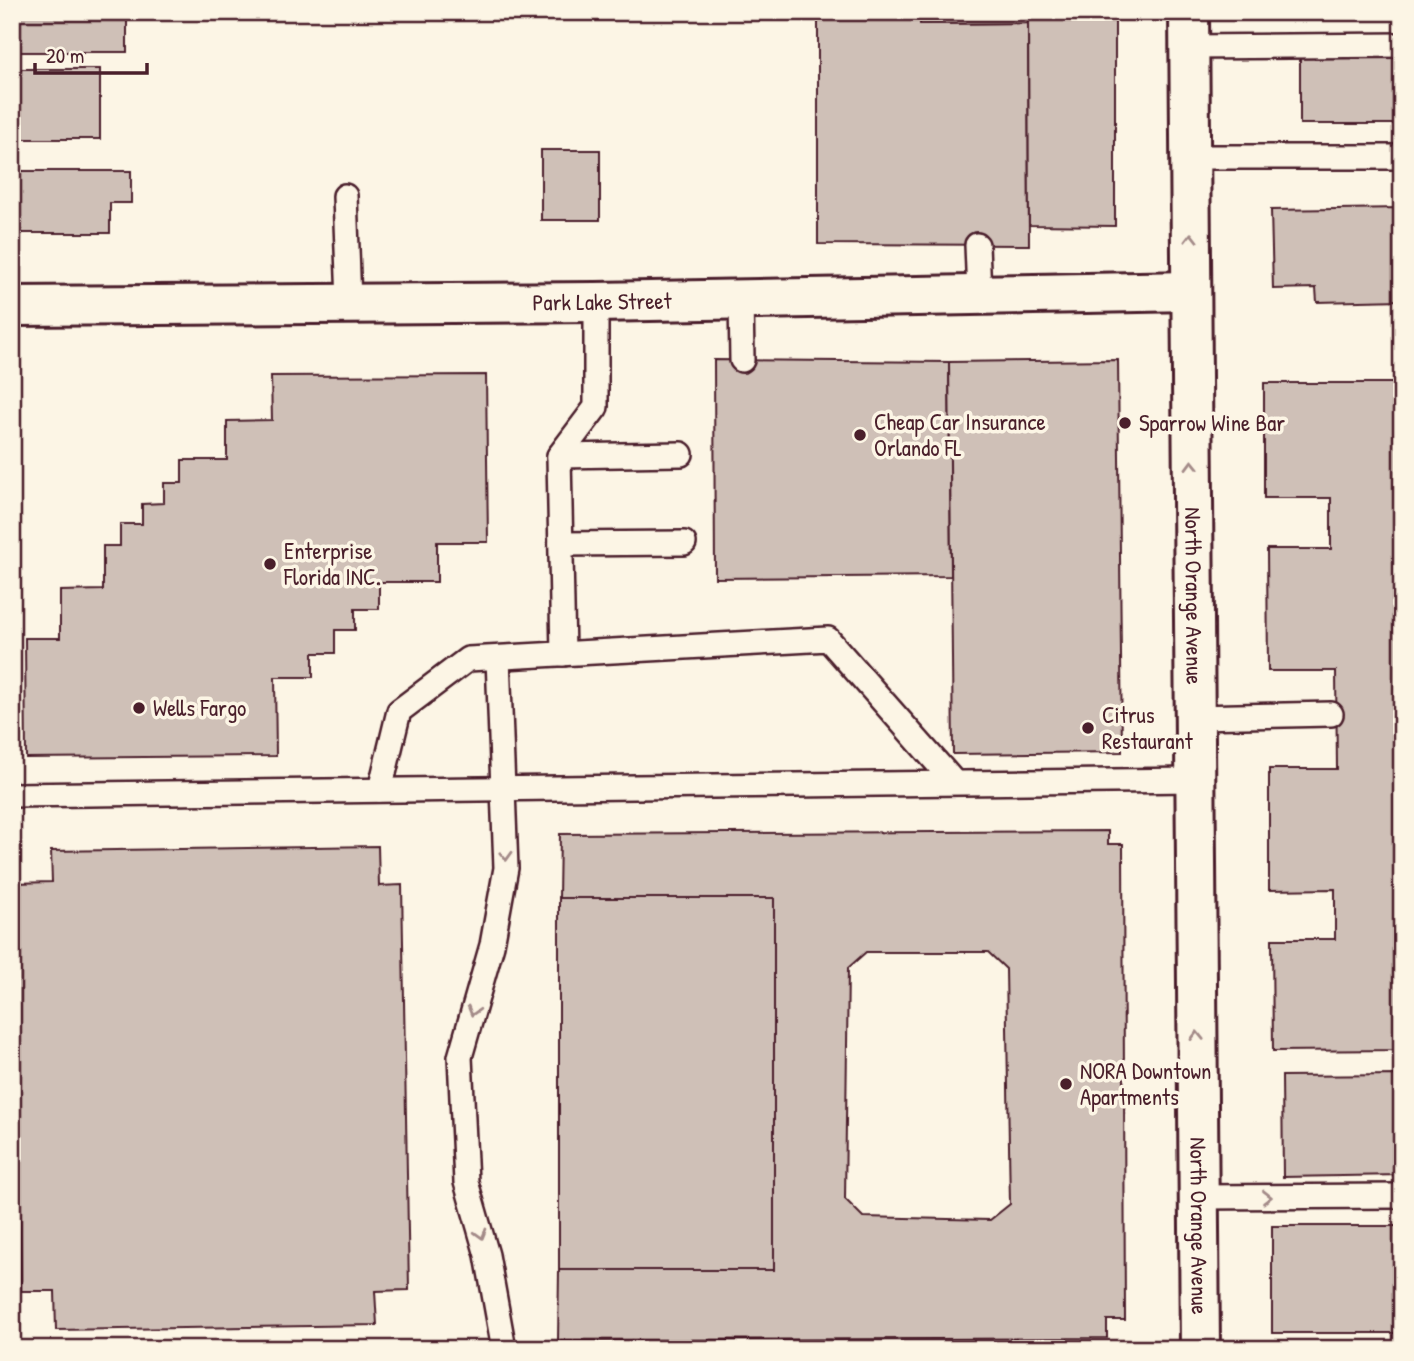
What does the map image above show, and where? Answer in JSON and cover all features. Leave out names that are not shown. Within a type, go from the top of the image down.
[{"type":"main road","name":"North Orange Avenue","points":[[1189,30],[1200,1349]]},
{"type":"main road","name":"Park Lake Street","points":[[12,306],[596,302],[1191,291]]},
{"type":"lane","points":[[1189,30],[1402,46]]},
{"type":"lane","points":[[1190,157],[1402,157]]},
{"type":"lane","points":[[345,196],[349,302]]},
{"type":"lane","points":[[978,245],[979,294]]},
{"type":"lane","points":[[741,299],[742,360]]},
{"type":"lane","points":[[563,654],[559,456],[596,407],[596,302]]},
{"type":"lane","points":[[559,456],[681,454]]},
{"type":"lane","points":[[561,544],[684,543]]},
{"type":"lane","points":[[380,790],[400,711],[468,659],[828,639],[954,782]]},
{"type":"lane","points":[[498,657],[506,868],[492,945],[460,1056],[466,1182],[487,1255],[504,1349]]},
{"type":"lane","points":[[1195,718],[1331,714]]},
{"type":"lane","points":[[12,795],[1195,780]]},
{"type":"lane","points":[[1199,1197],[1402,1196]]},
{"type":"building","points":[[12,12],[127,12],[127,52],[12,52]]},
{"type":"building","points":[[818,12],[920,12],[920,24],[1028,23],[1029,245],[818,244]]},
{"type":"building","points":[[920,12],[1028,12],[1028,23],[920,24]]},
{"type":"building","points":[[1028,12],[1115,12],[1115,226],[1029,225]]},
{"type":"building","points":[[1300,57],[1402,57],[1402,124],[1300,124]]},
{"type":"building","points":[[12,69],[100,69],[100,139],[12,139]]},
{"type":"building","points":[[541,150],[600,150],[600,220],[541,220]]},
{"type":"building","points":[[12,171],[131,171],[131,203],[110,203],[110,233],[12,233]]},
{"type":"building","points":[[1402,208],[1402,300],[1317,302],[1316,288],[1273,289],[1271,210]]},
{"type":"building","points":[[714,360],[949,362],[951,576],[715,578]]},
{"type":"building","points":[[1118,360],[1122,752],[953,754],[949,362]]},
{"type":"building","name":"Enterprise Florida INC.","points":[[486,375],[488,542],[437,542],[437,582],[379,582],[379,609],[355,609],[355,630],[335,630],[335,653],[313,653],[313,677],[275,677],[276,756],[26,758],[25,638],[60,638],[60,591],[103,590],[103,546],[120,546],[120,524],[142,524],[142,504],[164,503],[164,483],[182,483],[182,460],[227,460],[227,421],[272,420],[271,376]]},
{"type":"building","points":[[1264,383],[1402,383],[1402,1050],[1273,1051],[1272,939],[1335,939],[1335,889],[1269,890],[1269,769],[1337,769],[1336,671],[1268,671],[1267,549],[1331,549],[1331,498],[1264,498]]},
{"type":"building","name":"NORA Downtown Apartments","points":[[1108,831],[1108,844],[1123,844],[1125,1320],[1107,1320],[1107,1338],[558,1341],[559,1270],[774,1270],[774,898],[559,898],[560,834]],"holes":[[[866,952],[988,952],[1006,969],[1010,1204],[990,1220],[863,1217],[845,1199],[848,968]]]},
{"type":"building","points":[[378,846],[379,886],[402,885],[409,1290],[375,1291],[377,1325],[56,1330],[55,1291],[21,1291],[14,883],[52,882],[51,851]]},
{"type":"building","points":[[559,898],[774,898],[774,1270],[559,1270]]},
{"type":"building","points":[[1402,1075],[1402,1175],[1283,1177],[1282,1076]]},
{"type":"building","points":[[1272,1226],[1402,1226],[1402,1333],[1272,1333]]},
{"type":"place","name":"Sparrow Wine Bar","points":[[1125,423]]},
{"type":"place","name":"Cheap Car Insurance Orlando FL","points":[[860,435]]},
{"type":"place","name":"Enterprise Florida INC.","points":[[270,564]]},
{"type":"place","name":"Wells Fargo","points":[[139,708]]},
{"type":"place","name":"Citrus Restaurant","points":[[1088,728]]},
{"type":"place","name":"NORA Downtown Apartments","points":[[1066,1084]]}]
